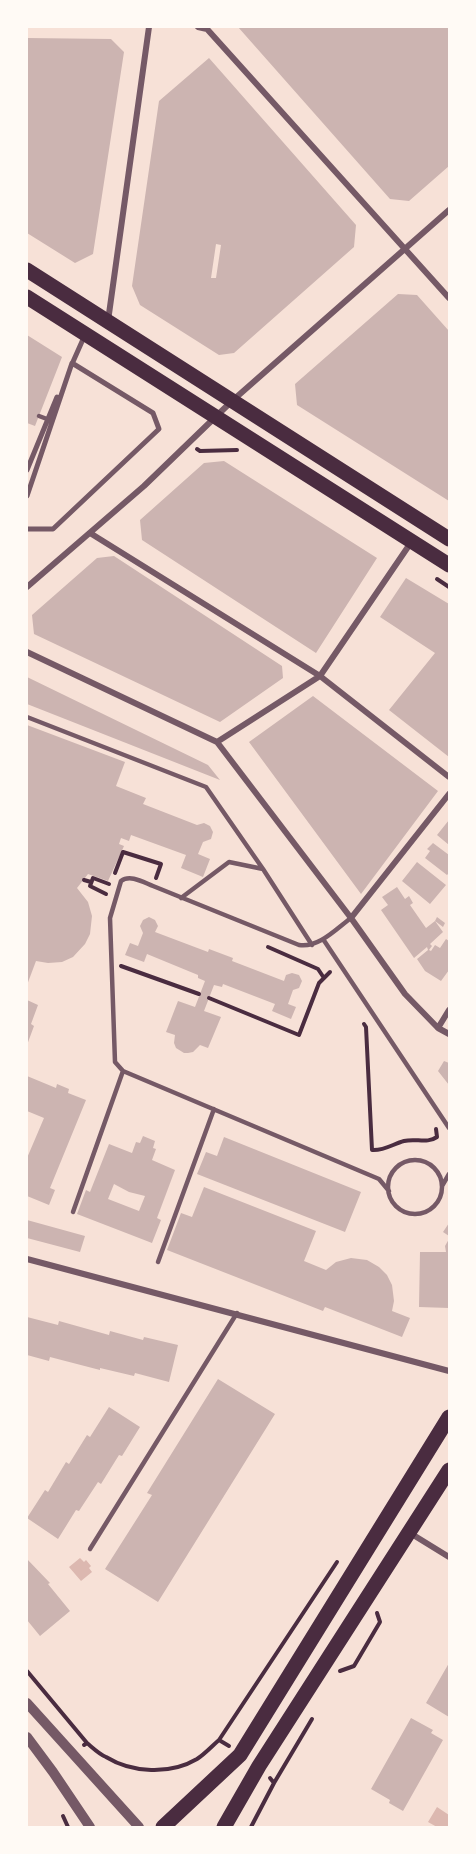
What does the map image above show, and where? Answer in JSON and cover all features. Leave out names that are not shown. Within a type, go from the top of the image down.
[{"type":"main road","points":[[27,270],[449,539]]},
{"type":"main road","points":[[27,297],[449,565]]},
{"type":"main road","points":[[163,1827],[240,1755],[449,1417]]},
{"type":"main road","points":[[224,1827],[259,1766],[449,1470]]},
{"type":"street","points":[[108,321],[149,27]]},
{"type":"street","points":[[198,27],[207,29],[449,298]]},
{"type":"street","points":[[27,587],[190,443],[232,401],[449,210]]},
{"type":"street","points":[[27,470],[85,334]]},
{"type":"street","points":[[27,496],[72,363]]},
{"type":"street","points":[[27,529],[53,529],[159,429],[153,413],[72,363]]},
{"type":"street","points":[[90,533],[320,676],[449,777]]},
{"type":"street","points":[[217,742],[320,676],[412,541]]},
{"type":"street","points":[[27,652],[217,742],[351,918],[405,994],[438,1028],[449,1034]]},
{"type":"street","points":[[351,918],[449,794]]},
{"type":"street","points":[[438,1028],[449,1010]]},
{"type":"street","points":[[27,1258],[449,1371]]},
{"type":"street","points":[[409,1533],[449,1557]]},
{"type":"street","points":[[27,1703],[140,1827]]},
{"type":"street","points":[[27,1737],[54,1772],[90,1827]]},
{"type":"lane","points":[[39,416],[47,419]]},
{"type":"lane","points":[[27,717],[206,787],[312,945]]},
{"type":"lane","points":[[181,898],[229,862],[263,869]]},
{"type":"lane","points":[[351,918],[312,945],[299,945],[129,877],[121,881],[110,918],[115,1062],[123,1071],[379,1179],[391,1199],[404,1211],[421,1213],[436,1204],[441,1196],[442,1186],[437,1170],[431,1164],[414,1159],[397,1166],[391,1174],[388,1191]]},
{"type":"lane","points":[[323,939],[449,1128]]},
{"type":"lane","points":[[73,1212],[123,1071]]},
{"type":"lane","points":[[158,1262],[214,1109]]},
{"type":"lane","points":[[442,1186],[449,1174]]},
{"type":"lane","points":[[90,1549],[237,1313]]},
{"type":"path","points":[[190,443],[200,452],[236,450],[246,456]]},
{"type":"path","points":[[430,575],[449,587]]},
{"type":"path","points":[[84,880],[92,880],[90,886],[103,893]]},
{"type":"path","points":[[120,966],[121,954]]},
{"type":"path","points":[[112,963],[199,994]]},
{"type":"path","points":[[209,998],[299,1035],[319,983],[330,972],[336,981]]},
{"type":"path","points":[[360,1017],[374,1033]]},
{"type":"path","points":[[366,1026],[372,1150],[379,1150],[404,1141],[431,1141],[437,1137],[435,1120]]},
{"type":"path","points":[[27,1671],[87,1743],[105,1757],[139,1769],[161,1770],[180,1766],[197,1759],[219,1740],[337,1562]]},
{"type":"path","points":[[219,1740],[240,1755]]},
{"type":"path","points":[[72,1752],[87,1743]]},
{"type":"path","points":[[62,1813],[69,1827]]},
{"type":"shaded area","points":[[80,1558],[84,1562],[86,1560],[92,1572],[81,1581],[69,1567]]},
{"type":"shaded area","points":[[437,1807],[449,1815],[449,1827],[437,1827],[428,1822]]},
{"type":"building","points":[[238,27],[449,27],[449,166],[409,201],[390,199]]},
{"type":"building","points":[[27,38],[111,39],[124,52],[93,254],[75,263],[27,233]]},
{"type":"building","points":[[209,58],[356,225],[354,247],[234,353],[219,355],[140,305],[132,286],[159,101]],"holes":[[[216,244],[221,245],[216,278],[211,278]]]},
{"type":"building","points":[[398,294],[417,295],[449,331],[449,501],[297,405],[295,384]]},
{"type":"building","points":[[27,335],[62,357],[35,426],[27,423]]},
{"type":"building","points":[[224,461],[377,558],[316,653],[142,540],[140,520],[204,463]]},
{"type":"building","points":[[114,556],[282,666],[283,678],[220,722],[34,634],[32,615],[97,558]]},
{"type":"building","points":[[406,578],[449,604],[449,757],[389,710],[435,653],[380,617]]},
{"type":"building","points":[[27,677],[208,765],[220,780],[27,704]]},
{"type":"building","points":[[313,696],[438,791],[361,894],[249,742]]},
{"type":"building","points":[[27,725],[125,762],[116,786],[146,798],[143,804],[197,825],[204,823],[210,826],[213,832],[211,839],[203,842],[198,854],[210,859],[203,877],[181,868],[186,855],[131,835],[129,841],[121,838],[119,844],[124,846],[108,881],[88,874],[77,888],[88,902],[92,916],[90,934],[85,944],[73,957],[62,962],[36,961],[27,985]]},
{"type":"building","points":[[449,820],[449,845],[437,835]]},
{"type":"building","points":[[433,843],[449,855],[447,875],[425,858],[430,851],[427,849]]},
{"type":"building","points":[[417,862],[446,885],[430,904],[402,881]]},
{"type":"building","points":[[397,887],[405,899],[409,896],[413,903],[410,905],[426,928],[435,921],[443,932],[430,944],[432,946],[429,950],[431,951],[435,945],[440,948],[446,939],[449,941],[449,970],[441,981],[425,971],[417,959],[428,950],[427,947],[414,958],[381,910],[388,905],[382,897]]},
{"type":"building","points":[[149,917],[155,920],[158,926],[155,932],[208,952],[209,949],[233,958],[232,961],[284,981],[286,975],[292,973],[299,975],[302,981],[299,988],[293,990],[288,1004],[296,1007],[291,1019],[272,1011],[275,1004],[223,984],[222,987],[214,985],[204,1011],[221,1017],[208,1048],[200,1045],[193,1052],[184,1053],[176,1048],[175,1035],[166,1032],[178,1001],[195,1007],[205,981],[198,978],[198,975],[147,954],[144,962],[125,955],[130,943],[138,946],[143,933],[140,926],[143,920]]},
{"type":"building","points":[[437,917],[445,923],[443,927],[435,921]]},
{"type":"building","points":[[27,1000],[38,1005],[27,1045]]},
{"type":"building","points":[[444,1061],[449,1063],[449,1085],[438,1071]]},
{"type":"building","points":[[27,1076],[56,1088],[57,1084],[69,1089],[68,1093],[86,1100],[50,1188],[55,1190],[49,1205],[27,1196],[27,1158],[44,1118],[27,1111]]},
{"type":"building","points":[[143,1136],[155,1141],[153,1148],[156,1149],[152,1160],[175,1170],[157,1218],[161,1220],[152,1243],[77,1214],[86,1190],[90,1192],[109,1144],[132,1153],[136,1142],[140,1143]],"holes":[[[114,1184],[129,1192],[145,1196],[139,1211],[108,1199]]]},
{"type":"building","points":[[224,1137],[361,1192],[345,1232],[197,1174],[206,1152],[217,1156]]},
{"type":"building","points":[[204,1187],[316,1231],[304,1261],[326,1270],[336,1262],[351,1258],[367,1260],[379,1267],[387,1275],[392,1285],[394,1301],[392,1311],[410,1318],[402,1337],[325,1307],[323,1311],[167,1250],[181,1213],[192,1217]]},
{"type":"building","points":[[27,1220],[85,1236],[80,1252],[27,1238]]},
{"type":"building","points":[[449,1223],[449,1236],[443,1232]]},
{"type":"building","points":[[449,1239],[449,1308],[419,1307],[420,1252],[446,1252],[445,1246]]},
{"type":"building","points":[[27,1317],[58,1325],[59,1321],[109,1335],[110,1331],[143,1340],[144,1337],[178,1345],[169,1382],[135,1373],[134,1376],[50,1357],[49,1361],[27,1355]]},
{"type":"building","points":[[218,1379],[275,1414],[158,1602],[105,1569],[152,1495],[147,1493]]},
{"type":"building","points":[[109,1407],[140,1427],[101,1484],[98,1482],[79,1511],[76,1510],[58,1539],[27,1518],[45,1490],[48,1492],[66,1462],[69,1464],[87,1435],[90,1437]]},
{"type":"building","points":[[27,1559],[50,1583],[48,1584],[70,1611],[40,1636],[27,1620]]},
{"type":"building","points":[[449,1663],[449,1717],[426,1703]]},
{"type":"building","points":[[411,1718],[433,1730],[431,1733],[443,1740],[403,1811],[371,1789]]}]
